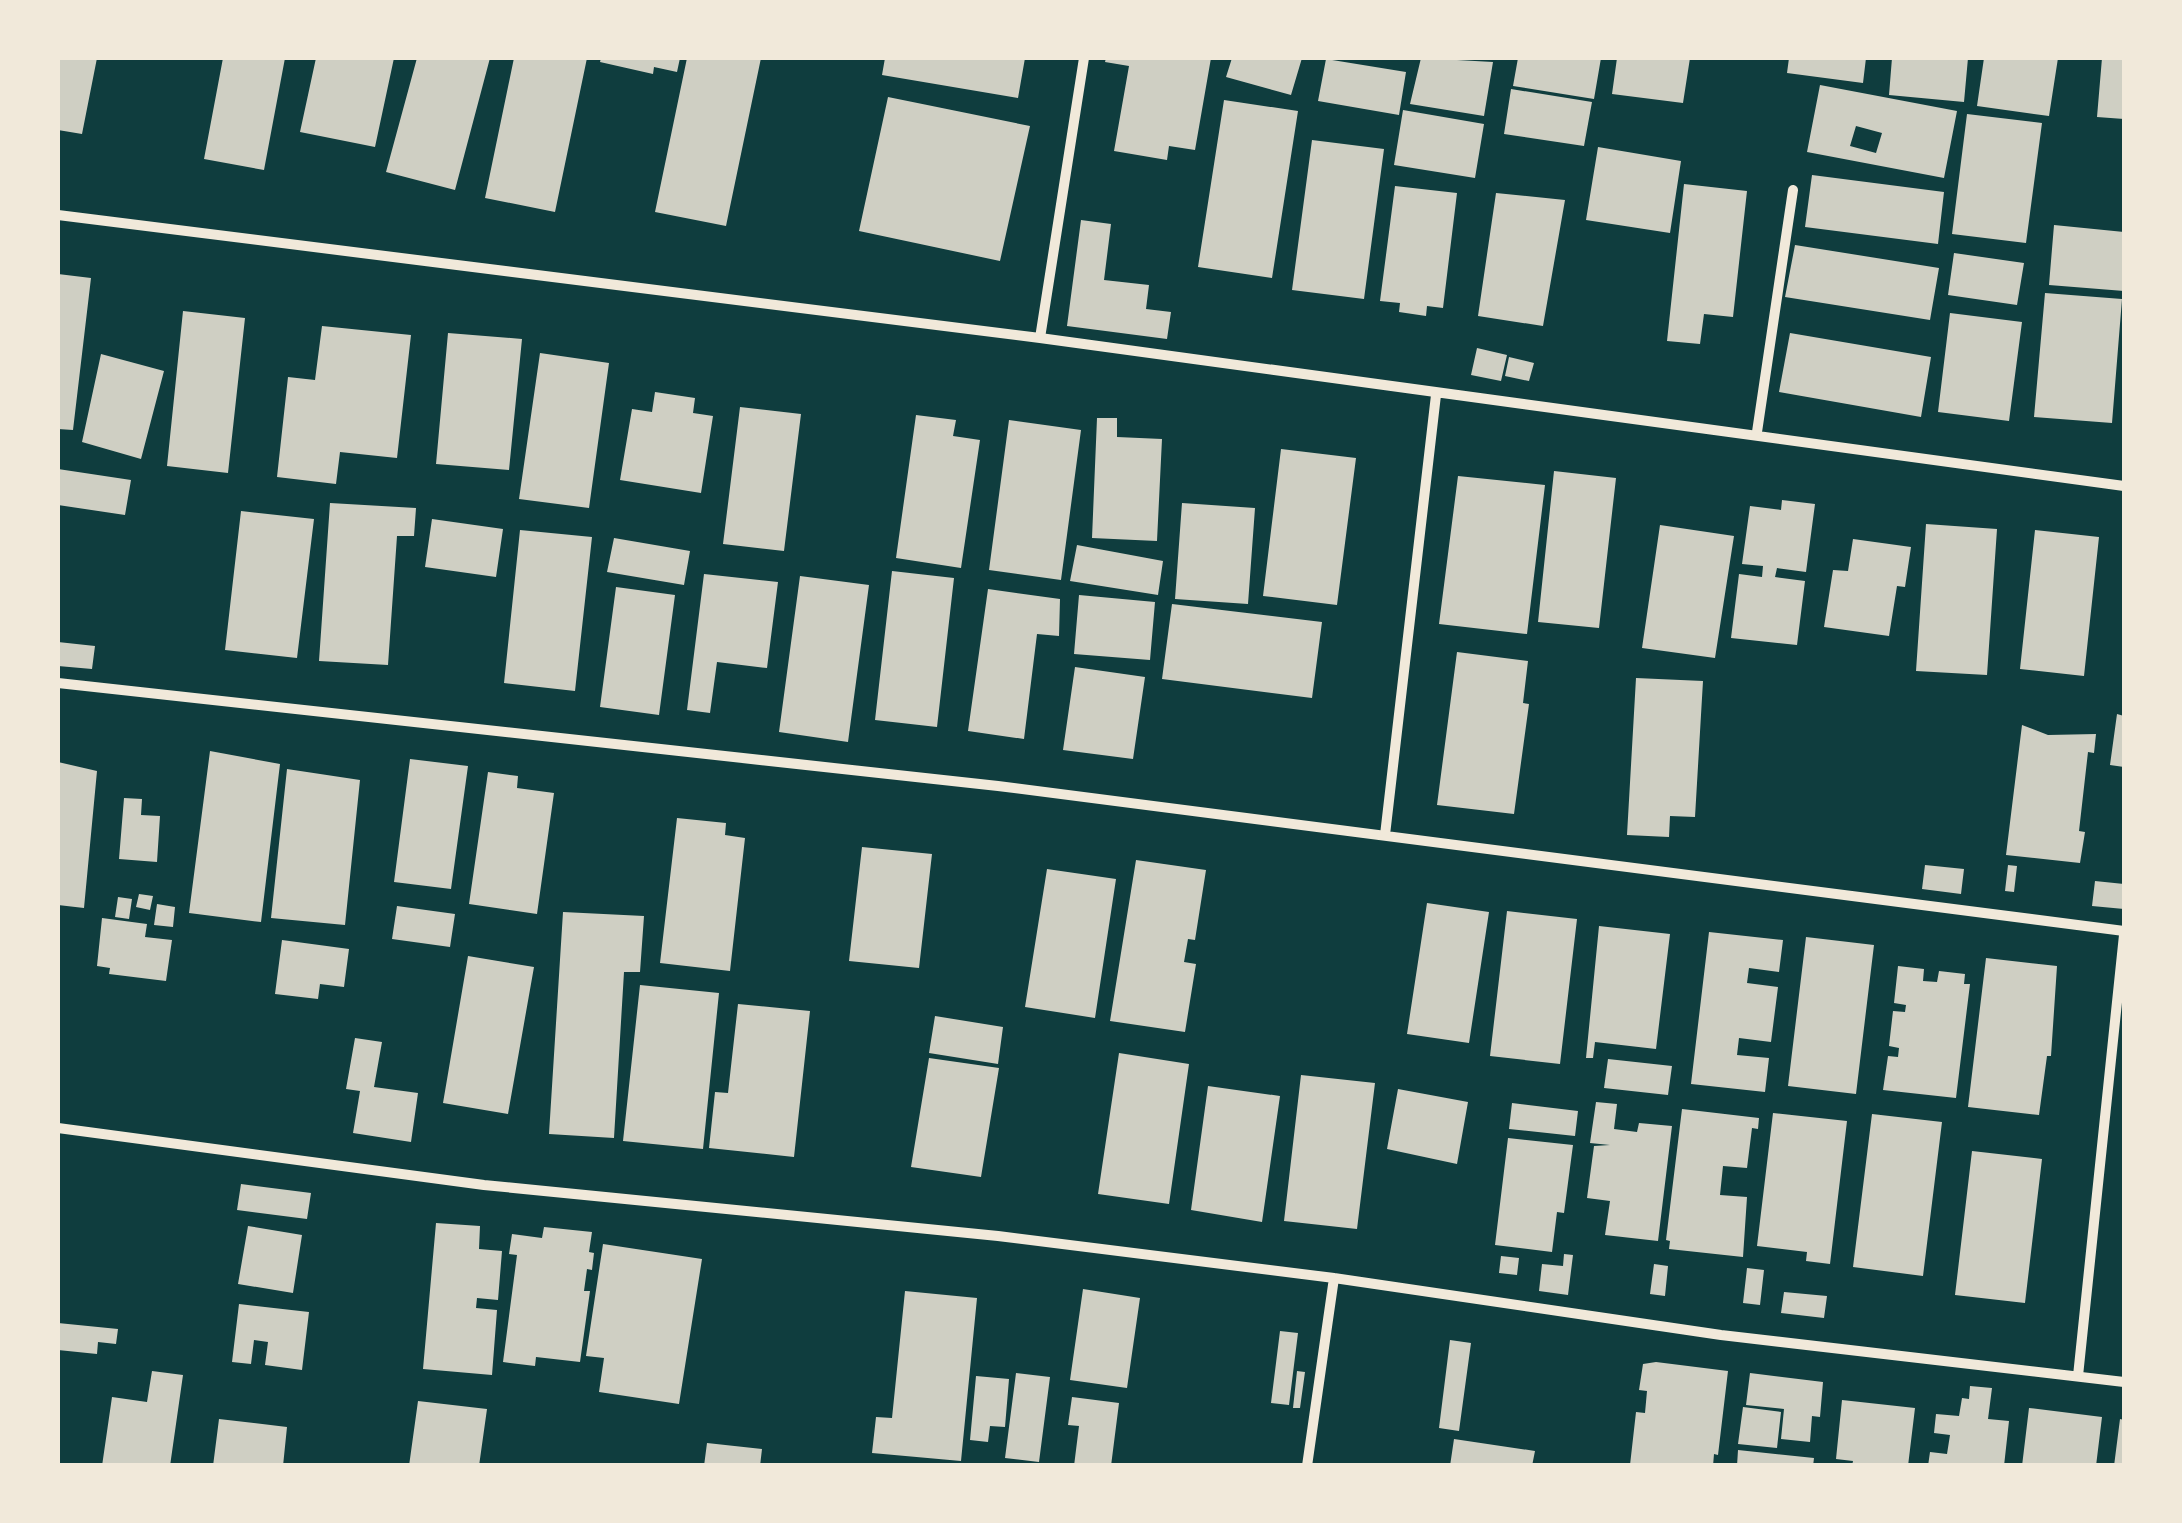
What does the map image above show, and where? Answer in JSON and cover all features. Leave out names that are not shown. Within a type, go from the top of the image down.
[{"type":"street","points":[[1040,338],[1084,58]]},
{"type":"street","points":[[1757,432],[1793,190]]},
{"type":"street","points":[[58,215],[1040,338],[1436,395],[1757,432],[2124,486]]},
{"type":"street","points":[[1386,836],[1436,395]]},
{"type":"street","points":[[58,683],[998,786],[2124,933],[2078,1376]]},
{"type":"street","points":[[58,1128],[484,1185],[998,1236],[1334,1278],[1721,1335],[2124,1382]]},
{"type":"street","points":[[1307,1466],[1334,1278]]},
{"type":"building","points":[[58,58],[97,58],[82,134],[58,130]]},
{"type":"building","points":[[223,58],[285,58],[264,170],[204,159]]},
{"type":"building","points":[[316,58],[394,58],[375,147],[300,132]]},
{"type":"building","points":[[417,58],[490,58],[455,190],[386,172]]},
{"type":"building","points":[[514,58],[587,58],[555,212],[485,198]]},
{"type":"building","points":[[601,58],[680,58],[677,72],[654,67],[653,74],[600,62]]},
{"type":"building","points":[[687,58],[761,58],[726,226],[655,212]]},
{"type":"building","points":[[885,58],[1025,58],[1018,98],[882,75]]},
{"type":"building","points":[[1106,58],[1211,58],[1195,150],[1169,146],[1167,160],[1114,151],[1129,66],[1105,62]]},
{"type":"building","points":[[1232,58],[1302,58],[1291,95],[1226,77]]},
{"type":"building","points":[[1421,58],[1493,62],[1484,116],[1410,104]]},
{"type":"building","points":[[1518,58],[1601,58],[1594,99],[1513,86]]},
{"type":"building","points":[[1617,58],[1690,58],[1683,103],[1612,94]]},
{"type":"building","points":[[1789,58],[1866,58],[1863,83],[1787,73]]},
{"type":"building","points":[[1892,58],[1968,58],[1964,102],[1889,95]]},
{"type":"building","points":[[1984,58],[2058,58],[2049,116],[1977,106]]},
{"type":"building","points":[[2102,58],[2124,58],[2124,119],[2097,117]]},
{"type":"building","points":[[1326,59],[1406,72],[1399,115],[1318,101]]},
{"type":"building","points":[[1820,85],[1957,111],[1944,178],[1807,152]],"holes":[[[1856,126],[1882,133],[1876,153],[1850,146]]]},
{"type":"building","points":[[1511,89],[1592,102],[1584,146],[1504,134]]},
{"type":"building","points":[[888,97],[1030,126],[1000,261],[859,231]]},
{"type":"building","points":[[1224,100],[1298,111],[1272,278],[1198,267]]},
{"type":"building","points":[[1403,110],[1484,124],[1475,178],[1394,165]]},
{"type":"building","points":[[1967,114],[2042,123],[2026,243],[1952,234]]},
{"type":"building","points":[[1312,140],[1384,149],[1364,299],[1292,290]]},
{"type":"building","points":[[1598,147],[1681,161],[1670,233],[1586,220]]},
{"type":"building","points":[[1812,175],[1944,192],[1938,244],[1805,227]]},
{"type":"building","points":[[1684,184],[1747,191],[1733,317],[1704,314],[1700,344],[1667,341]]},
{"type":"building","points":[[1395,186],[1457,193],[1443,308],[1427,306],[1426,316],[1399,312],[1400,303],[1380,301]]},
{"type":"building","points":[[1496,193],[1565,200],[1543,326],[1478,316]]},
{"type":"building","points":[[1081,220],[1111,224],[1104,280],[1149,285],[1146,309],[1171,312],[1167,339],[1067,326]]},
{"type":"building","points":[[2054,225],[2124,232],[2124,291],[2049,285]]},
{"type":"building","points":[[1795,245],[1939,268],[1930,320],[1785,297]]},
{"type":"building","points":[[1954,253],[2024,263],[2017,305],[1948,295]]},
{"type":"building","points":[[58,274],[91,278],[73,430],[58,429]]},
{"type":"building","points":[[2045,293],[2122,299],[2112,423],[2034,417]]},
{"type":"building","points":[[183,311],[245,318],[228,473],[167,466]]},
{"type":"building","points":[[1950,313],[2022,322],[2009,421],[1938,412]]},
{"type":"building","points":[[322,326],[411,335],[397,458],[340,452],[336,484],[277,477],[288,377],[315,380]]},
{"type":"building","points":[[448,333],[522,339],[509,470],[436,464]]},
{"type":"building","points":[[1790,333],[1931,357],[1921,417],[1779,392]]},
{"type":"building","points":[[1477,348],[1507,355],[1501,381],[1471,375]]},
{"type":"building","points":[[540,353],[609,363],[589,508],[519,499]]},
{"type":"building","points":[[101,354],[164,371],[141,459],[82,442]]},
{"type":"building","points":[[1509,357],[1534,363],[1529,381],[1505,376]]},
{"type":"building","points":[[655,392],[695,398],[693,413],[713,416],[701,493],[620,480],[632,409],[652,412]]},
{"type":"building","points":[[740,407],[801,414],[784,551],[723,544]]},
{"type":"building","points":[[916,415],[956,420],[953,436],[980,440],[961,568],[896,558]]},
{"type":"building","points":[[1097,418],[1117,418],[1117,437],[1162,439],[1157,541],[1092,538]]},
{"type":"building","points":[[1009,420],[1081,430],[1061,580],[989,570]]},
{"type":"building","points":[[1281,449],[1356,458],[1337,605],[1263,596]]},
{"type":"building","points":[[58,469],[131,480],[125,515],[58,505]]},
{"type":"building","points":[[1554,471],[1616,478],[1599,628],[1538,622]]},
{"type":"building","points":[[1458,476],[1545,485],[1527,634],[1439,624]]},
{"type":"building","points":[[1782,500],[1815,504],[1806,572],[1777,568],[1775,577],[1805,581],[1797,645],[1731,638],[1739,574],[1762,577],[1763,566],[1742,564],[1750,506],[1781,510]]},
{"type":"building","points":[[330,503],[416,508],[414,536],[397,536],[388,665],[319,661]]},
{"type":"building","points":[[1182,503],[1255,508],[1248,604],[1175,599]]},
{"type":"building","points":[[241,511],[314,519],[297,658],[225,650]]},
{"type":"building","points":[[432,519],[503,529],[496,577],[425,567]]},
{"type":"building","points":[[1926,524],[1997,529],[1987,675],[1916,671]]},
{"type":"building","points":[[1660,525],[1734,536],[1715,658],[1642,648]]},
{"type":"building","points":[[520,530],[592,537],[575,691],[504,683]]},
{"type":"building","points":[[2035,530],[2099,537],[2084,676],[2020,669]]},
{"type":"building","points":[[614,538],[690,551],[684,585],[607,572]]},
{"type":"building","points":[[1853,539],[1911,547],[1905,587],[1897,586],[1889,636],[1824,627],[1833,570],[1848,571]]},
{"type":"building","points":[[1077,545],[1163,561],[1158,595],[1070,581]]},
{"type":"building","points":[[892,571],[954,578],[937,727],[875,720]]},
{"type":"building","points":[[704,574],[778,582],[767,668],[717,662],[710,713],[687,710]]},
{"type":"building","points":[[800,576],[869,585],[848,742],[779,732]]},
{"type":"building","points":[[616,587],[675,595],[659,715],[600,707]]},
{"type":"building","points":[[988,589],[1060,599],[1059,636],[1037,634],[1024,739],[968,731]]},
{"type":"building","points":[[1079,595],[1155,602],[1150,660],[1074,654]]},
{"type":"building","points":[[1172,604],[1322,622],[1312,698],[1162,679]]},
{"type":"building","points":[[58,642],[95,646],[92,669],[58,666]]},
{"type":"building","points":[[1457,652],[1528,661],[1523,703],[1529,704],[1514,814],[1437,805]]},
{"type":"building","points":[[1075,667],[1145,677],[1133,759],[1063,750]]},
{"type":"building","points":[[1636,678],[1703,681],[1695,817],[1670,816],[1669,837],[1627,835]]},
{"type":"building","points":[[2117,714],[2124,716],[2124,767],[2110,765]]},
{"type":"building","points":[[2022,725],[2048,735],[2096,734],[2094,753],[2088,752],[2079,831],[2085,832],[2080,863],[2006,855]]},
{"type":"building","points":[[210,751],[280,764],[261,922],[189,913]]},
{"type":"building","points":[[410,759],[468,766],[451,889],[394,882]]},
{"type":"building","points":[[58,762],[97,771],[84,908],[58,905]]},
{"type":"building","points":[[287,769],[360,780],[345,925],[271,918]]},
{"type":"building","points":[[488,772],[518,776],[517,788],[554,793],[537,914],[469,904]]},
{"type":"building","points":[[124,798],[142,799],[141,815],[160,816],[157,862],[119,859]]},
{"type":"building","points":[[677,818],[726,823],[725,835],[745,838],[730,971],[660,963]]},
{"type":"building","points":[[862,847],[932,854],[919,968],[849,961]]},
{"type":"building","points":[[1136,860],[1206,870],[1195,940],[1188,939],[1184,962],[1196,964],[1185,1032],[1110,1021]]},
{"type":"building","points":[[1925,865],[1964,869],[1961,894],[1922,889]]},
{"type":"building","points":[[2008,865],[2017,866],[2014,892],[2005,891]]},
{"type":"building","points":[[1047,869],[1116,879],[1095,1018],[1025,1007]]},
{"type":"building","points":[[2095,881],[2124,884],[2124,909],[2092,906]]},
{"type":"building","points":[[139,894],[153,896],[150,910],[136,907]]},
{"type":"building","points":[[118,897],[132,899],[129,919],[115,917]]},
{"type":"building","points":[[1427,903],[1489,912],[1469,1043],[1407,1034]]},
{"type":"building","points":[[157,904],[175,907],[173,927],[154,925]]},
{"type":"building","points":[[397,906],[455,914],[450,947],[392,939]]},
{"type":"building","points":[[1507,911],[1577,919],[1560,1064],[1490,1056]]},
{"type":"building","points":[[563,912],[644,916],[640,972],[624,972],[614,1138],[549,1134]]},
{"type":"building","points":[[102,918],[147,924],[145,937],[172,940],[166,981],[109,974],[110,968],[97,966]]},
{"type":"building","points":[[1599,926],[1670,934],[1656,1049],[1595,1042],[1593,1058],[1586,1058]]},
{"type":"building","points":[[1709,932],[1783,940],[1779,972],[1749,968],[1747,983],[1778,987],[1771,1042],[1739,1038],[1737,1055],[1769,1058],[1765,1092],[1691,1084]]},
{"type":"building","points":[[1806,937],[1874,945],[1856,1094],[1788,1086]]},
{"type":"building","points":[[282,940],[349,949],[344,987],[320,984],[318,999],[275,994]]},
{"type":"building","points":[[468,956],[534,967],[508,1114],[443,1103]]},
{"type":"building","points":[[1986,958],[2057,966],[2051,1056],[2047,1056],[2039,1115],[1968,1107]]},
{"type":"building","points":[[1898,966],[1924,969],[1923,981],[1937,982],[1939,971],[1965,974],[1964,984],[1970,984],[1956,1098],[1883,1090],[1888,1056],[1898,1057],[1899,1048],[1889,1046],[1893,1011],[1905,1012],[1906,1005],[1894,1003]]},
{"type":"building","points":[[640,985],[719,993],[703,1149],[623,1141]]},
{"type":"building","points":[[738,1004],[810,1011],[794,1157],[709,1148],[715,1092],[728,1093]]},
{"type":"building","points":[[935,1016],[1003,1027],[998,1064],[929,1053]]},
{"type":"building","points":[[355,1038],[382,1042],[374,1087],[418,1093],[411,1142],[353,1133],[360,1091],[346,1089]]},
{"type":"building","points":[[1119,1053],[1189,1064],[1169,1204],[1098,1194]]},
{"type":"building","points":[[929,1058],[999,1068],[981,1177],[911,1167]]},
{"type":"building","points":[[1608,1059],[1672,1066],[1668,1095],[1604,1088]]},
{"type":"building","points":[[1301,1075],[1375,1083],[1357,1229],[1284,1221]]},
{"type":"building","points":[[1208,1086],[1280,1096],[1262,1222],[1191,1210]]},
{"type":"building","points":[[1398,1089],[1468,1102],[1457,1164],[1387,1149]]},
{"type":"building","points":[[1596,1102],[1617,1104],[1614,1129],[1637,1132],[1639,1123],[1672,1126],[1658,1241],[1605,1235],[1610,1201],[1587,1198],[1594,1146],[1610,1145],[1590,1143]]},
{"type":"building","points":[[1512,1103],[1578,1111],[1575,1136],[1509,1129]]},
{"type":"building","points":[[1682,1109],[1759,1118],[1758,1129],[1752,1128],[1747,1168],[1723,1166],[1720,1195],[1747,1197],[1743,1257],[1669,1249],[1670,1241],[1666,1240]]},
{"type":"building","points":[[1773,1113],[1847,1121],[1830,1264],[1806,1261],[1807,1252],[1757,1246]]},
{"type":"building","points":[[1872,1114],[1942,1122],[1923,1276],[1853,1267]]},
{"type":"building","points":[[1508,1138],[1573,1145],[1564,1213],[1557,1212],[1552,1252],[1495,1245]]},
{"type":"building","points":[[1972,1151],[2042,1159],[2025,1303],[1955,1295]]},
{"type":"building","points":[[241,1184],[311,1193],[307,1219],[237,1210]]},
{"type":"building","points":[[436,1223],[480,1226],[479,1249],[502,1251],[498,1300],[477,1298],[476,1308],[497,1310],[492,1375],[423,1369]]},
{"type":"building","points":[[248,1226],[302,1235],[293,1293],[238,1284]]},
{"type":"building","points":[[544,1227],[592,1232],[589,1252],[594,1253],[584,1291],[590,1291],[580,1362],[536,1357],[535,1366],[503,1362],[517,1255],[509,1254],[512,1234],[542,1238]]},
{"type":"building","points":[[603,1244],[702,1259],[679,1404],[599,1392],[604,1358],[586,1356]]},
{"type":"building","points":[[1564,1254],[1573,1255],[1568,1295],[1539,1291],[1542,1264],[1563,1266]]},
{"type":"building","points":[[1501,1256],[1519,1258],[1517,1275],[1499,1273]]},
{"type":"building","points":[[1654,1264],[1668,1266],[1665,1296],[1650,1294]]},
{"type":"building","points":[[1747,1268],[1764,1270],[1760,1305],[1743,1303]]},
{"type":"building","points":[[1083,1289],[1140,1298],[1127,1388],[1070,1380]]},
{"type":"building","points":[[905,1291],[977,1298],[961,1461],[872,1453],[876,1417],[892,1418]]},
{"type":"building","points":[[1784,1292],[1827,1296],[1824,1318],[1781,1313]]},
{"type":"building","points":[[239,1304],[309,1312],[302,1370],[265,1365],[268,1342],[254,1340],[251,1364],[232,1362]]},
{"type":"building","points":[[58,1323],[118,1329],[116,1344],[98,1342],[97,1354],[58,1350]]},
{"type":"building","points":[[1280,1331],[1298,1333],[1289,1405],[1271,1403]]},
{"type":"building","points":[[1450,1340],[1471,1343],[1459,1431],[1439,1428]]},
{"type":"building","points":[[1656,1362],[1728,1371],[1718,1455],[1714,1454],[1713,1466],[1630,1465],[1636,1412],[1645,1413],[1647,1391],[1639,1390],[1643,1364]]},
{"type":"building","points":[[152,1371],[183,1375],[170,1466],[102,1466],[112,1397],[147,1402]]},
{"type":"building","points":[[1297,1371],[1305,1372],[1300,1408],[1293,1408]]},
{"type":"building","points":[[1016,1373],[1050,1377],[1039,1462],[1005,1458]]},
{"type":"building","points":[[1750,1373],[1823,1382],[1820,1417],[1812,1416],[1810,1442],[1781,1439],[1784,1409],[1746,1405]]},
{"type":"building","points":[[976,1376],[1009,1379],[1005,1427],[990,1426],[988,1442],[970,1440]]},
{"type":"building","points":[[1970,1386],[1992,1388],[1988,1419],[2009,1421],[2004,1466],[1928,1466],[1930,1452],[1947,1454],[1950,1435],[1934,1433],[1936,1414],[1959,1416],[1962,1398],[1969,1399]]},
{"type":"building","points":[[1072,1397],[1119,1403],[1111,1466],[1074,1466],[1079,1426],[1068,1425]]},
{"type":"building","points":[[1842,1400],[1915,1408],[1908,1466],[1852,1466],[1853,1461],[1836,1459]]},
{"type":"building","points":[[418,1401],[487,1409],[479,1466],[409,1466]]},
{"type":"building","points":[[1743,1407],[1781,1412],[1777,1448],[1738,1444]]},
{"type":"building","points":[[2029,1408],[2102,1417],[2096,1466],[2022,1466]]},
{"type":"building","points":[[219,1419],[287,1427],[283,1466],[213,1466]]},
{"type":"building","points":[[2120,1419],[2124,1420],[2124,1466],[2114,1466]]},
{"type":"building","points":[[1454,1439],[1535,1451],[1532,1466],[1450,1466]]},
{"type":"building","points":[[707,1443],[762,1449],[760,1466],[704,1466]]},
{"type":"building","points":[[1738,1450],[1814,1458],[1813,1466],[1737,1466]]}]
